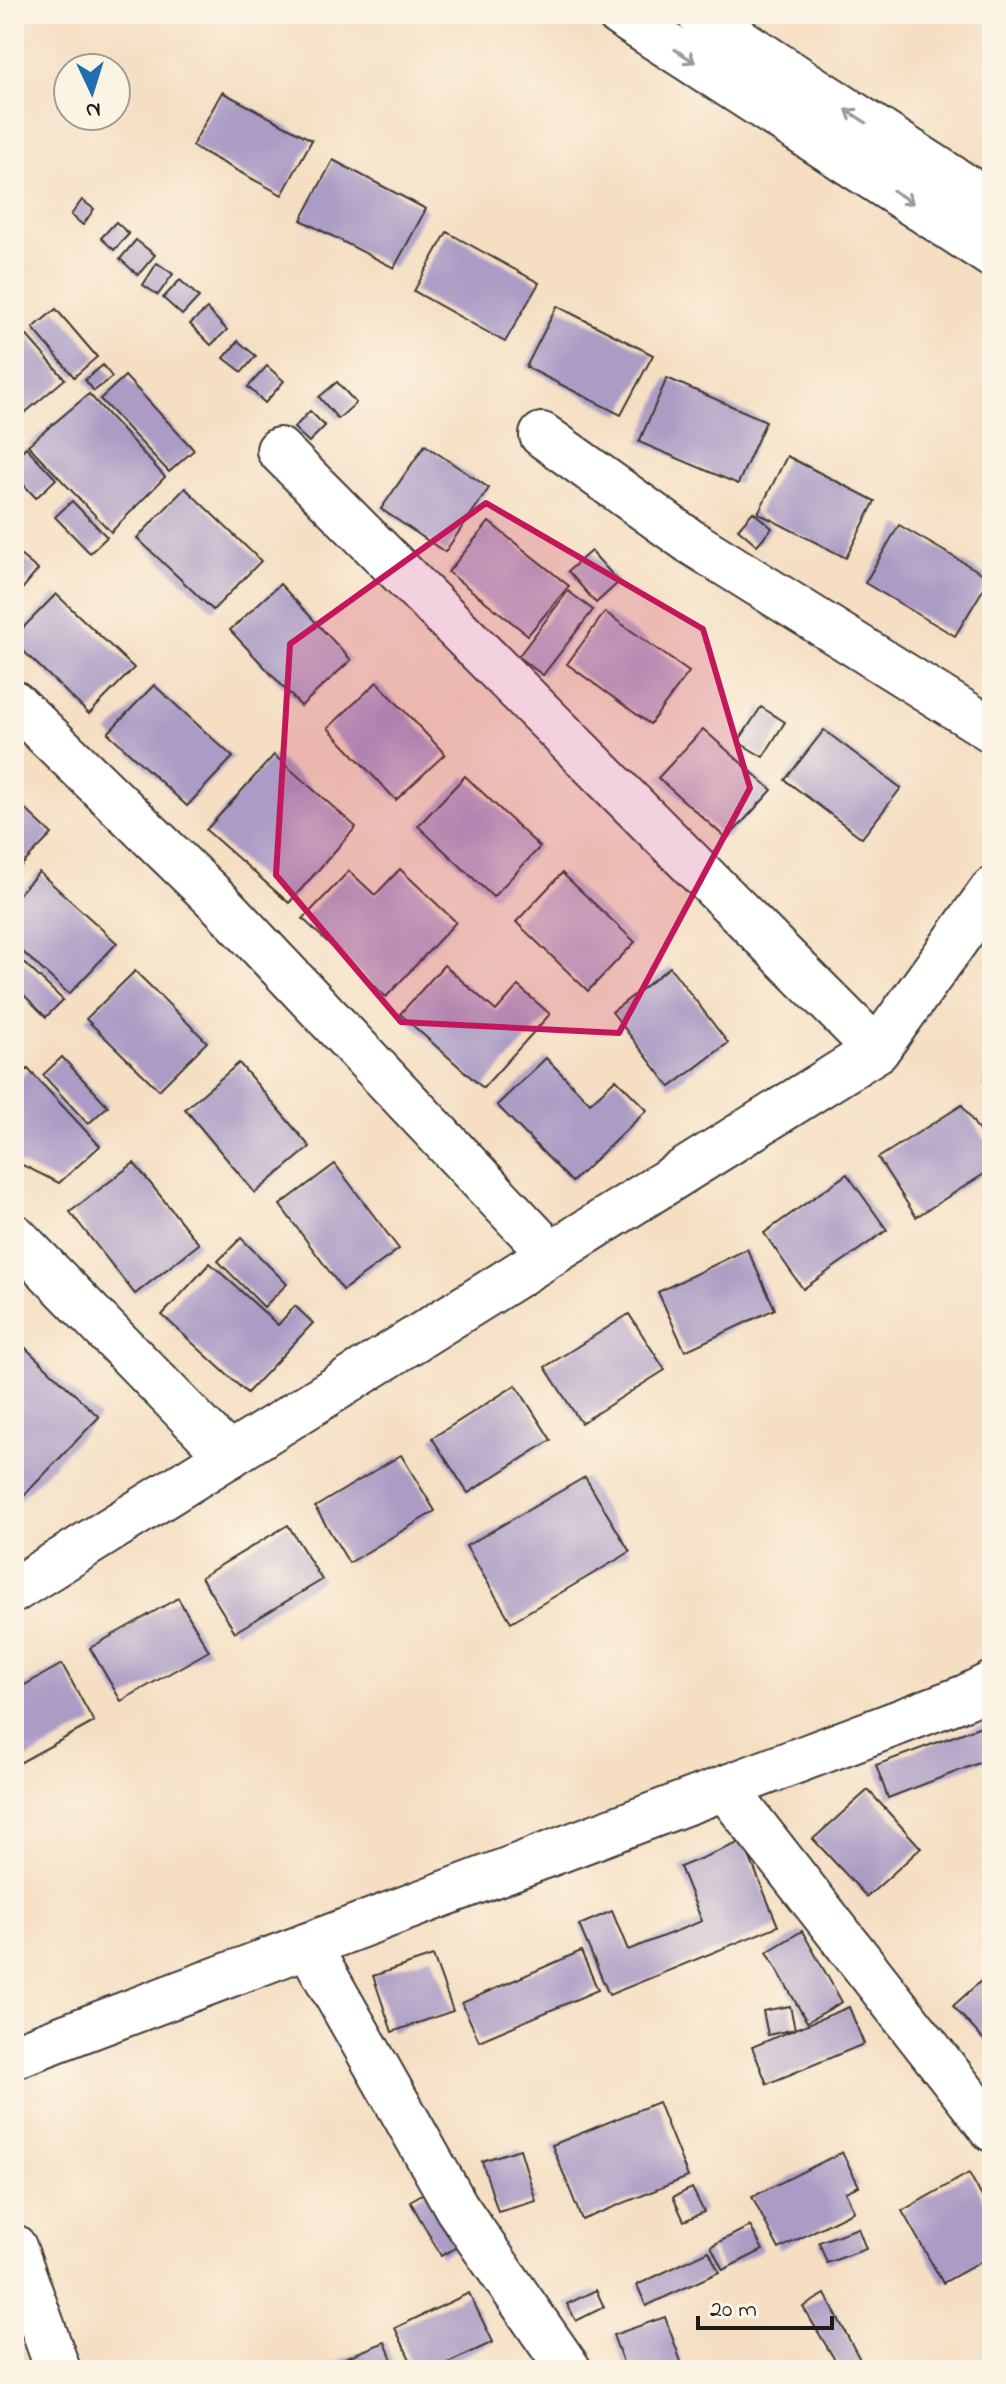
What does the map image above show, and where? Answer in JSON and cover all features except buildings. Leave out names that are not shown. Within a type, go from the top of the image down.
[{"type":"street","points":[[619,14],[992,255]]},
{"type":"street","points":[[699,14],[992,204]]},
{"type":"street","points":[[542,435],[691,542],[992,730]]},
{"type":"street","points":[[279,450],[877,1050]]},
{"type":"street","points":[[14,703],[220,903],[551,1254]]},
{"type":"street","points":[[14,1590],[877,1050],[992,890]]},
{"type":"street","points":[[14,1236],[229,1456]]},
{"type":"street","points":[[14,2056],[966,1697],[992,1684]]},
{"type":"street","points":[[725,1788],[992,2129]]},
{"type":"street","points":[[308,1945],[457,2208],[569,2370]]},
{"type":"street","points":[[14,2247],[58,2370]]},
{"type":"highlighted area","points":[[486,503],[703,629],[750,788],[619,1033],[401,1022],[276,875],[290,644]]}]
